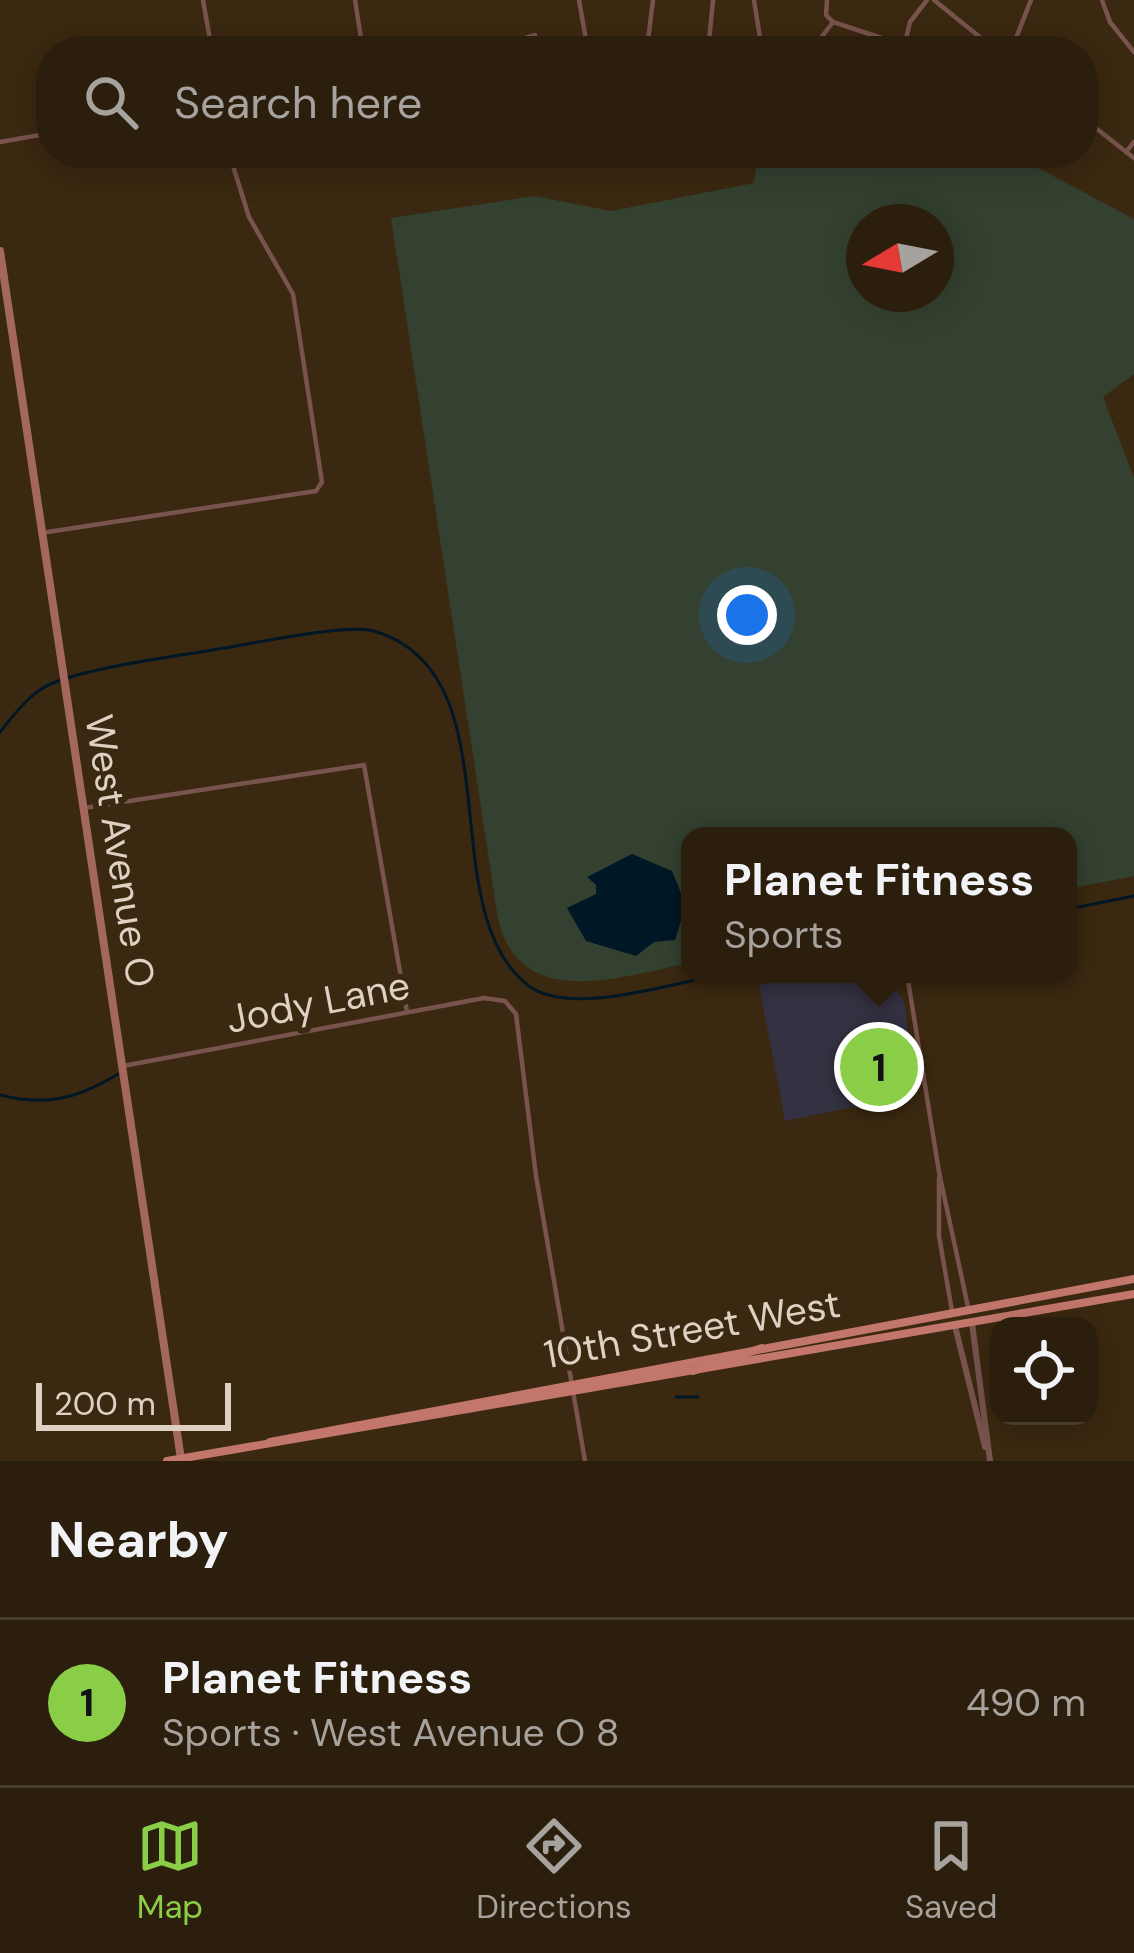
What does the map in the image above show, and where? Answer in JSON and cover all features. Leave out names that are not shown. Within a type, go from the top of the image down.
[{"type":"main road","name":"West Avenue O","points":[[0,251],[181,1460]]},
{"type":"main road","name":"10th Street West","points":[[167,1461],[294,1443],[952,1310],[1130,1280]]},
{"type":"main road","points":[[1130,1280],[1134,1294]]},
{"type":"main road","name":"10th Street West","points":[[570,1387],[692,1372],[1134,1294]]},
{"type":"main road","points":[[692,1372],[698,1366],[758,1354],[763,1347]]},
{"type":"street","points":[[203,0],[209,36]]},
{"type":"street","points":[[355,0],[361,36]]},
{"type":"street","points":[[579,0],[585,36]]},
{"type":"street","points":[[648,36],[653,0]]},
{"type":"street","points":[[709,36],[713,0]]},
{"type":"street","points":[[754,0],[760,36]]},
{"type":"street","points":[[827,0],[826,15],[832,22],[870,36]]},
{"type":"street","points":[[906,36],[910,22],[930,0],[977,36]]},
{"type":"street","points":[[1017,36],[1031,0]]},
{"type":"street","points":[[1102,0],[1110,22],[1134,52]]},
{"type":"street","points":[[822,36],[832,22]]},
{"type":"street","points":[[1098,130],[1134,158]]},
{"type":"street","points":[[0,142],[36,136]]},
{"type":"street","points":[[1126,152],[1134,142]]},
{"type":"street","points":[[41,533],[316,491],[322,482],[293,294],[249,217],[234,168]]},
{"type":"street","points":[[84,808],[364,764],[407,1012]]},
{"type":"street","points":[[909,983],[939,1172],[972,1324],[990,1459]]},
{"type":"street","name":"Jody Lane","points":[[123,1066],[495,997],[516,1014],[570,1387]]},
{"type":"street","points":[[939,1172],[939,1236],[955,1327],[990,1459]]},
{"type":"street","points":[[570,1387],[585,1461]]},
{"type":"shaded area","points":[[893,983],[905,1004],[915,1094],[785,1121],[759,985]]},
{"type":"green space","points":[[756,168],[1038,168],[1134,219],[1134,374],[1103,397],[1134,478],[1134,876],[1077,887],[1077,827],[681,827],[681,965],[577,981],[551,978],[528,967],[510,948],[498,919],[391,218],[534,196],[611,211],[754,183]]},
{"type":"water","points":[[632,854],[672,871],[681,893],[675,940],[654,942],[636,956],[586,941],[567,908],[596,894],[596,885],[587,877]]},
{"type":"waterway","points":[[0,732],[37,692],[89,672],[296,636],[374,631],[418,655],[445,694],[460,742],[483,905],[500,951],[529,986],[547,995],[596,998],[682,983]]},
{"type":"waterway","points":[[1077,907],[1134,896]]},
{"type":"waterway","points":[[0,1095],[62,1098],[118,1074]]},
{"type":"waterway","points":[[676,1397],[698,1397]]},
{"type":"place","name":"Planet Fitness","points":[[879,1067]]}]
